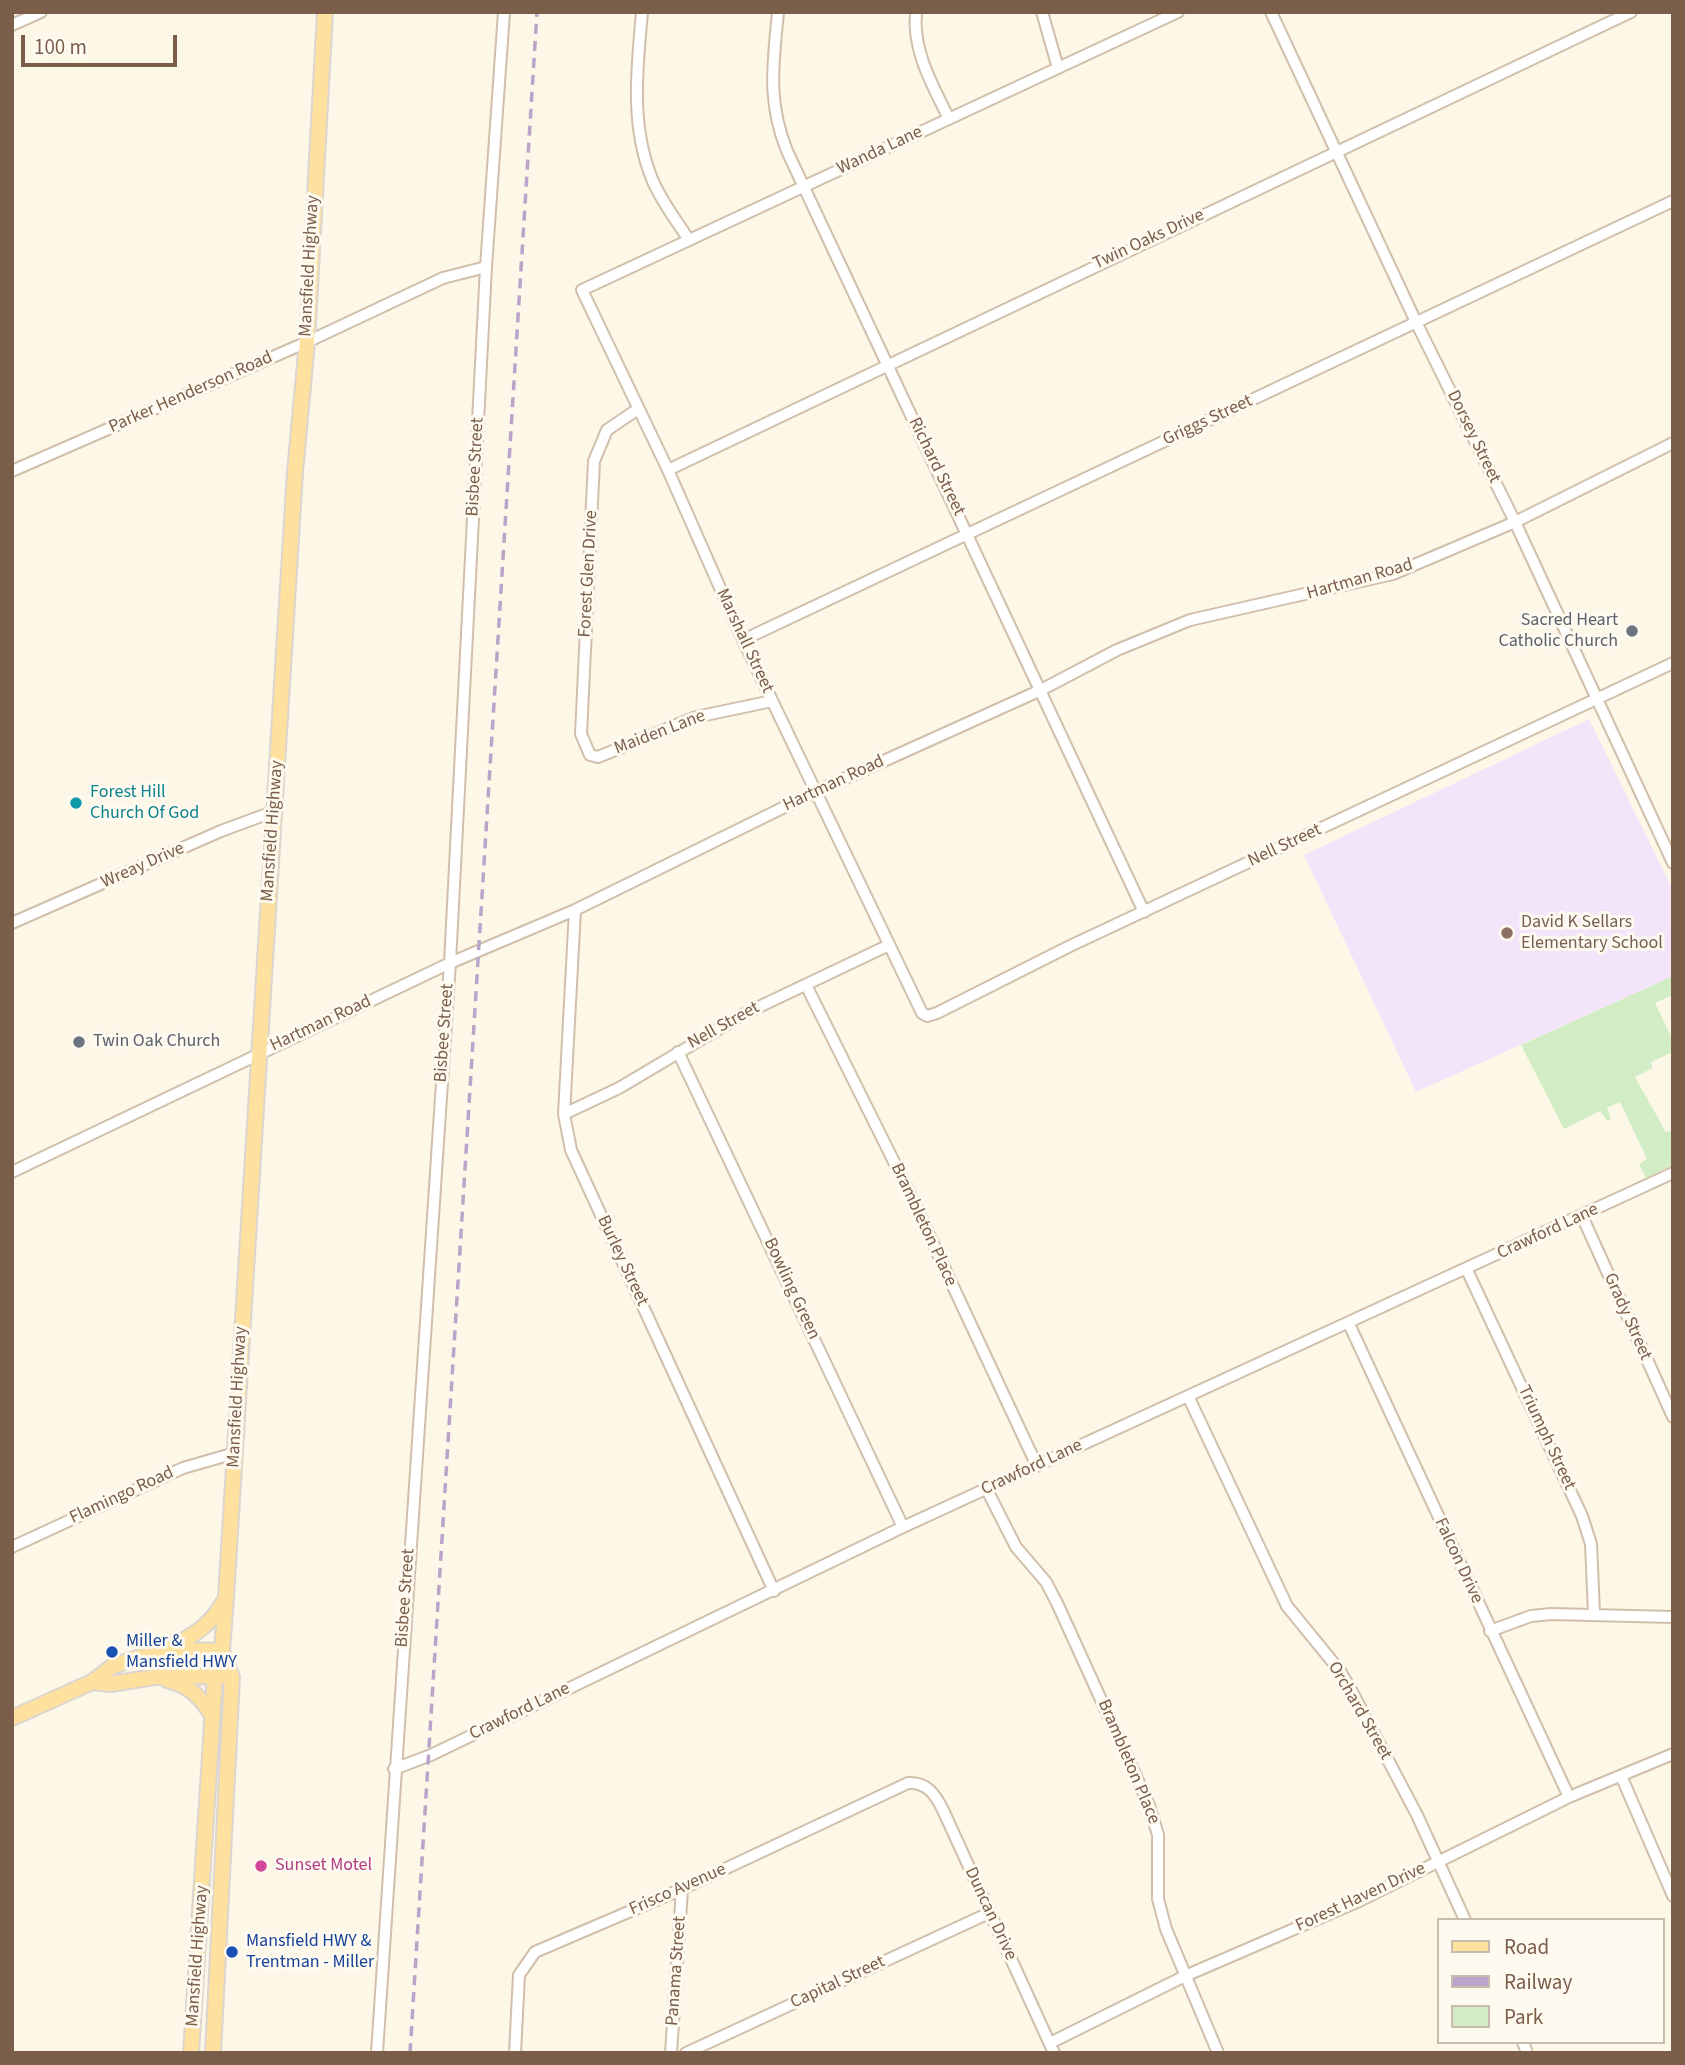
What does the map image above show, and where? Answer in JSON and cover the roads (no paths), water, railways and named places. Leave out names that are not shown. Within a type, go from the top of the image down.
[{"type":"main road","name":"Mansfield Highway","points":[[191,2053],[215,1676],[222,1651],[226,1597],[295,472],[307,342],[325,12]]},
{"type":"main road","points":[[12,1718],[92,1682],[113,1666],[160,1652],[201,1631],[215,1618],[226,1597]]},
{"type":"main road","name":"Mansfield Highway","points":[[213,2053],[220,1959],[232,1677],[222,1651]]},
{"type":"main road","points":[[160,1652],[222,1651]]},
{"type":"main road","points":[[92,1682],[110,1684],[155,1677],[232,1677]]},
{"type":"main road","points":[[155,1677],[183,1684],[194,1692],[213,1717]]},
{"type":"main road","points":[[198,1958],[220,1959]]},
{"type":"street","points":[[12,25],[40,12]]},
{"type":"street","name":"Bisbee Street","points":[[377,2053],[450,962],[486,267],[504,12]]},
{"type":"street","points":[[642,12],[636,88],[641,142],[652,180],[689,240]]},
{"type":"street","name":"Richard Street","points":[[778,12],[771,90],[776,124],[1144,912]]},
{"type":"street","points":[[916,12],[918,43],[924,67],[949,119]]},
{"type":"street","points":[[1042,12],[1058,68]]},
{"type":"street","name":"Wanda Lane","points":[[582,290],[1178,12]]},
{"type":"street","name":"Dorsey Street","points":[[1271,12],[1416,322],[1515,522],[1673,863]]},
{"type":"street","name":"Twin Oaks Drive","points":[[668,470],[887,363],[1631,12]]},
{"type":"street","name":"Griggs Street","points":[[743,640],[1673,201]]},
{"type":"street","name":"Parker Henderson Road","points":[[12,471],[307,342],[443,278],[486,267]]},
{"type":"street","name":"Marshall Street","points":[[582,290],[668,470],[743,640],[911,990]]},
{"type":"street","name":"Forest Glen Drive","points":[[590,755],[581,734],[594,461],[607,429],[638,409]]},
{"type":"street","name":"Hartman Road","points":[[12,1172],[450,962],[575,910],[815,792],[1041,690],[1117,650],[1190,620],[1393,574],[1515,522],[1673,443]]},
{"type":"street","name":"Nell Street","points":[[911,990],[922,1013],[927,1016],[937,1013],[1144,912],[1673,663]]},
{"type":"street","name":"Maiden Lane","points":[[590,755],[598,757],[696,717],[772,701]]},
{"type":"street","name":"Wreay Drive","points":[[12,923],[221,831],[275,811]]},
{"type":"street","name":"Burley Street","points":[[575,910],[564,1114],[571,1150],[774,1591]]},
{"type":"street","name":"Nell Street","points":[[564,1114],[619,1088],[744,1014],[889,945]]},
{"type":"street","name":"Brambleton Place","points":[[806,985],[1037,1466]]},
{"type":"street","name":"Bowling Green","points":[[678,1052],[903,1527]]},
{"type":"street","name":"Crawford Lane","points":[[394,1769],[430,1755],[903,1527],[1673,1173]]},
{"type":"street","name":"Grady Street","points":[[1582,1216],[1673,1417]]},
{"type":"street","name":"Triumph Street","points":[[1467,1270],[1582,1516],[1591,1544],[1594,1614]]},
{"type":"street","name":"Falcon Drive","points":[[1349,1324],[1569,1797]]},
{"type":"street","name":"Orchard Street","points":[[1188,1396],[1287,1606],[1340,1671],[1464,1918]]},
{"type":"street","name":"Flamingo Road","points":[[12,1547],[183,1468],[235,1453]]},
{"type":"street","name":"Brambleton Place","points":[[987,1490],[1016,1547],[1046,1582],[1057,1603],[1150,1805],[1158,1835],[1158,1899],[1166,1929],[1218,2053]]},
{"type":"street","points":[[1490,1630],[1531,1616],[1594,1614],[1673,1617]]},
{"type":"street","name":"Forest Haven Drive","points":[[1052,2048],[1185,1976],[1359,1901],[1569,1797],[1622,1778],[1673,1754]]},
{"type":"street","points":[[1622,1778],[1673,1896]]},
{"type":"street","name":"Frisco Avenue","points":[[514,2053],[519,1975],[535,1952],[682,1889],[908,1783],[918,1783]]},
{"type":"street","name":"Duncan Drive","points":[[918,1783],[928,1787],[936,1797],[1052,2048]]},
{"type":"street","name":"Panama Street","points":[[671,2053],[682,1889]]},
{"type":"street","name":"Capital Street","points":[[686,2053],[989,1913]]},
{"type":"railway","points":[[410,2053],[537,12]]},
{"type":"place","name":"Sacred Heart Catholic Church","points":[[1632,631]]},
{"type":"place","name":"Forest Hill Church Of God","points":[[76,803]]},
{"type":"place","name":"David K Sellars Elementary School","points":[[1507,933]]},
{"type":"place","name":"Twin Oak Church","points":[[79,1042]]},
{"type":"place","name":"Miller & Mansfield HWY","points":[[112,1652]]},
{"type":"place","name":"Sunset Motel","points":[[261,1866]]},
{"type":"place","name":"Mansfield HWY & Trentman - Miller","points":[[232,1952]]}]
